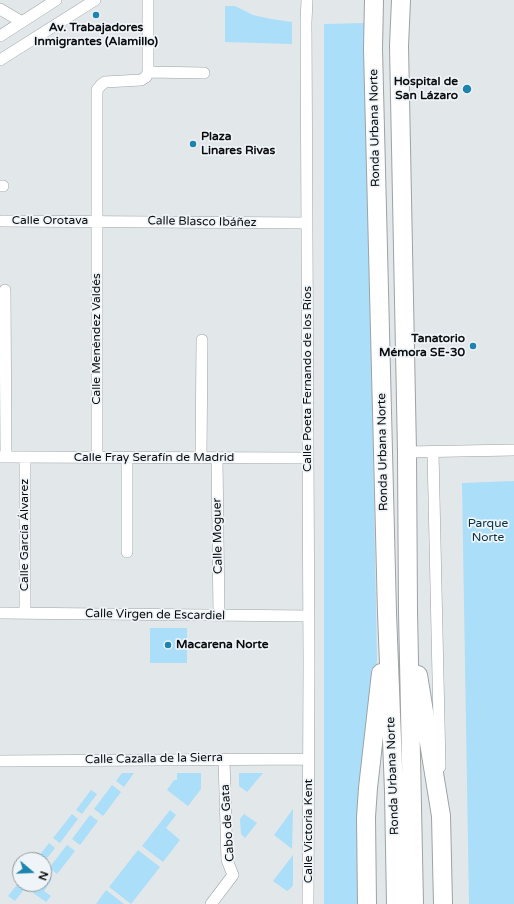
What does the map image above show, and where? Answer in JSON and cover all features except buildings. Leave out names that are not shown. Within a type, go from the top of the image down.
[{"type":"main road","name":"Ronda Urbana Norte","points":[[374,0],[373,49],[396,904]]},
{"type":"main road","name":"Ronda Urbana Norte","points":[[401,0],[399,46],[414,904]]},
{"type":"main road","points":[[408,612],[441,816],[443,904]]},
{"type":"main road","points":[[367,904],[367,802],[387,613]]},
{"type":"street","points":[[0,36],[56,0]]},
{"type":"street","points":[[0,60],[95,0]]},
{"type":"street","points":[[148,0],[148,72],[204,73]]},
{"type":"street","name":"Calle Poeta Fernando de los Ríos","points":[[307,0],[308,759]]},
{"type":"street","points":[[0,9],[22,22]]},
{"type":"street","name":"Calle Menéndez Valdés","points":[[97,458],[98,90],[105,82],[141,80],[146,77],[148,72]]},
{"type":"street","name":"Calle Orotava","points":[[2,221],[98,221]]},
{"type":"street","name":"Calle Blasco Ibáñez","points":[[98,221],[307,223]]},
{"type":"street","points":[[3,458],[5,290]]},
{"type":"street","points":[[201,458],[202,340]]},
{"type":"street","points":[[407,452],[514,450]]},
{"type":"street","points":[[433,452],[441,816]]},
{"type":"street","name":"Calle Fray Serafín de Madrid","points":[[3,458],[308,458]]},
{"type":"street","name":"Calle García Álvarez","points":[[25,458],[25,613]]},
{"type":"street","points":[[127,458],[127,552]]},
{"type":"street","name":"Calle Moguer","points":[[217,458],[219,615]]},
{"type":"street","name":"Calle Virgen de Escardiel","points":[[0,613],[309,616]]},
{"type":"street","name":"Calle Cazalla de la Sierra","points":[[0,761],[224,758],[308,759]]},
{"type":"street","name":"Cabo de Gata","points":[[211,904],[233,875],[227,860],[224,758]]},
{"type":"street","name":"Calle Victoria Kent","points":[[308,759],[308,904]]},
{"type":"green space","points":[[225,6],[235,6],[253,15],[292,22],[292,44],[225,42]]},
{"type":"green space","points":[[365,23],[377,659],[361,904],[324,904],[324,24]]},
{"type":"green space","name":"Parque Norte","points":[[514,481],[514,904],[469,904],[462,483]]},
{"type":"green space","name":"Macarena Norte","points":[[150,628],[187,628],[187,663],[150,663]]},
{"type":"green space","points":[[122,773],[134,773],[124,787],[116,781]]},
{"type":"green space","points":[[177,773],[201,773],[201,789],[188,806],[167,790],[174,780],[177,780]]},
{"type":"green space","points":[[239,773],[263,773],[247,792],[239,786]]},
{"type":"green space","points":[[112,785],[121,792],[103,816],[94,809]]},
{"type":"green space","points":[[91,790],[97,794],[82,814],[76,810]]},
{"type":"green space","points":[[293,809],[292,849],[274,835]]},
{"type":"green space","points":[[170,810],[176,815],[166,828],[180,840],[163,862],[142,846]]},
{"type":"green space","points":[[72,814],[78,819],[60,843],[53,838]]},
{"type":"green space","points":[[244,814],[257,823],[245,838],[241,834],[240,819]]},
{"type":"green space","points":[[90,815],[98,821],[80,845],[72,839]]},
{"type":"green space","points":[[49,843],[55,848],[52,852],[42,852]]},
{"type":"green space","points":[[67,845],[75,851],[57,874],[52,870],[52,864]]},
{"type":"green space","points":[[138,850],[160,867],[131,904],[109,887]]},
{"type":"green space","points":[[293,855],[293,885],[287,891],[273,881]]},
{"type":"green space","points":[[106,890],[124,904],[96,904]]},
{"type":"green space","points":[[12,891],[22,892],[15,901],[8,896]]},
{"type":"green space","points":[[32,892],[45,892],[51,896],[46,902]]},
{"type":"place","name":"Av. Trabajadores Inmigrantes (Alamillo)","points":[[96,15]]},
{"type":"place","name":"Hospital de San Lázaro","points":[[467,89]]},
{"type":"place","name":"Plaza Linares Rivas","points":[[193,144]]},
{"type":"place","name":"Tanatorio Mémora SE-30","points":[[473,346]]},
{"type":"place","name":"Macarena Norte","points":[[168,645]]}]
